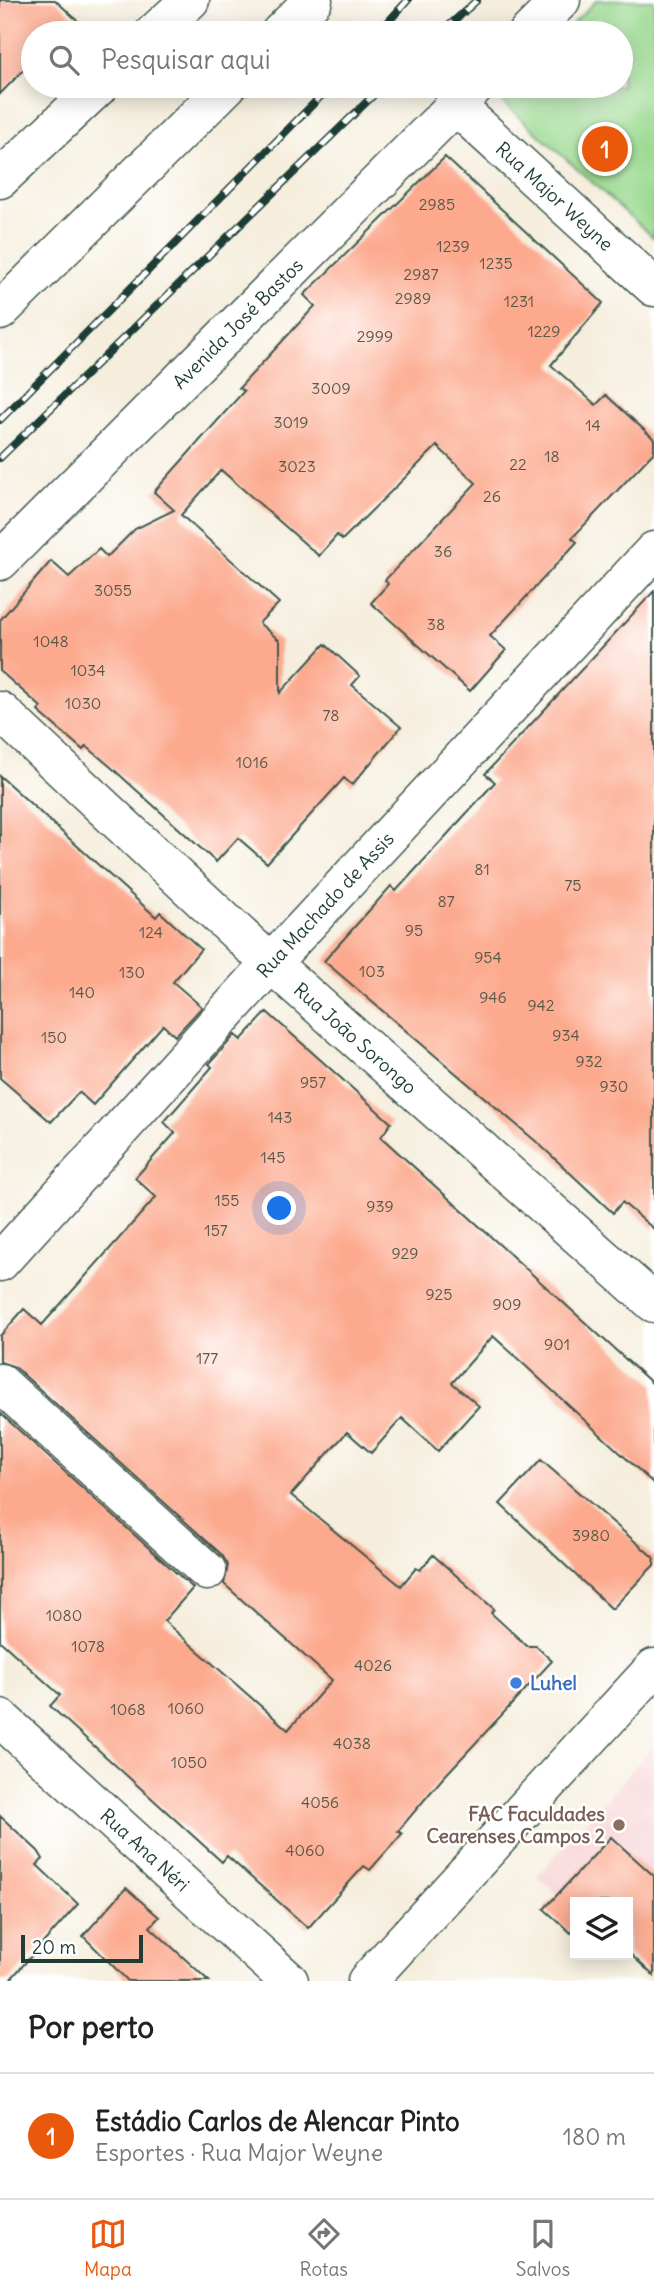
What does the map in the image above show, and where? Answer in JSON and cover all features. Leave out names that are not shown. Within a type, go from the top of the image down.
[{"type":"street","points":[[167,21],[190,0]]},
{"type":"street","points":[[292,21],[313,0]]},
{"type":"street","points":[[540,21],[561,0]]},
{"type":"street","points":[[0,178],[86,98]]},
{"type":"street","points":[[0,311],[215,98]]},
{"type":"street","name":"Avenida José Bastos","points":[[0,562],[462,98]]},
{"type":"street","name":"Rua Major Weyne","points":[[468,98],[654,287]]},
{"type":"street","name":"Rua Machado de Assis","points":[[0,1262],[271,963],[654,551]]},
{"type":"street","name":"Rua João Sorongo","points":[[0,711],[271,963],[654,1303]]},
{"type":"street","points":[[0,1383],[206,1571]]},
{"type":"street","points":[[367,1981],[654,1668]]},
{"type":"street","name":"Rua Ana Néri","points":[[0,1718],[289,1981]]},
{"type":"shaded area","name":"FAC Faculdades Cearenses Campos 2","points":[[654,1746],[654,1978],[633,1960],[633,1897],[570,1897],[570,1905],[537,1876]]},
{"type":"green space","points":[[597,0],[654,0],[654,238],[498,98],[633,98],[633,21],[575,21]]},
{"type":"building","points":[[0,0],[55,0],[78,21],[21,21],[21,72],[0,94]]},
{"type":"building","points":[[445,157],[603,303],[551,365],[596,405],[606,395],[654,439],[654,452],[572,538],[577,542],[490,636],[506,650],[470,691],[371,603],[388,584],[385,580],[476,483],[437,446],[342,540],[337,535],[319,556],[221,470],[181,515],[279,603],[259,623],[280,641],[280,693],[325,644],[360,676],[352,685],[401,727],[352,785],[344,778],[267,863],[238,838],[216,862],[112,768],[86,746],[83,750],[38,711],[41,707],[0,671],[0,620],[51,561],[69,577],[99,549],[107,557],[135,529],[174,510],[154,492],[244,391],[239,388],[315,306],[304,295]]},
{"type":"building","points":[[654,591],[654,1229],[622,1202],[613,1213],[539,1144],[324,961],[391,886],[396,891],[495,782],[485,774]]},
{"type":"building","points":[[0,776],[156,917],[160,912],[201,949],[173,982],[202,1007],[175,1036],[163,1025],[93,1105],[79,1092],[51,1122],[0,1078]]},
{"type":"building","points":[[267,1012],[391,1123],[381,1137],[654,1385],[654,1484],[493,1336],[452,1383],[479,1406],[438,1451],[402,1418],[371,1453],[347,1432],[291,1495],[401,1586],[416,1568],[420,1570],[433,1555],[494,1609],[491,1613],[527,1646],[536,1646],[552,1661],[442,1779],[398,1831],[402,1834],[370,1870],[364,1866],[308,1928],[227,1856],[222,1862],[50,1706],[60,1695],[0,1641],[0,1413],[193,1588],[164,1621],[288,1730],[332,1680],[224,1584],[228,1565],[222,1555],[15,1367],[0,1362],[0,1336],[24,1309],[42,1325],[156,1197],[135,1178],[175,1133],[164,1122],[212,1067],[209,1064],[235,1035],[241,1040]]},
{"type":"building","points":[[541,1460],[654,1558],[654,1565],[612,1609],[500,1504]]},
{"type":"building","points":[[0,1816],[38,1851],[43,1859],[37,1865],[78,1904],[9,1981],[0,1981]]},
{"type":"building","points":[[611,1837],[654,1876],[654,1976],[633,1957],[633,1897],[570,1897],[570,1932],[544,1909]]},
{"type":"building","points":[[126,1888],[159,1917],[150,1927],[209,1981],[128,1981],[83,1936]]},
{"type":"railway","points":[[389,21],[408,0]]},
{"type":"railway","points":[[454,21],[477,0]]},
{"type":"railway","points":[[0,420],[319,98]]},
{"type":"railway","points":[[0,458],[371,98]]},
{"type":"place","name":"Estádio Carlos de Alencar Pinto","points":[[605,149]]},
{"type":"place","name":"Luhel","points":[[516,1683]]},
{"type":"place","name":"FAC Faculdades Cearenses Campos 2","points":[[619,1825]]}]
